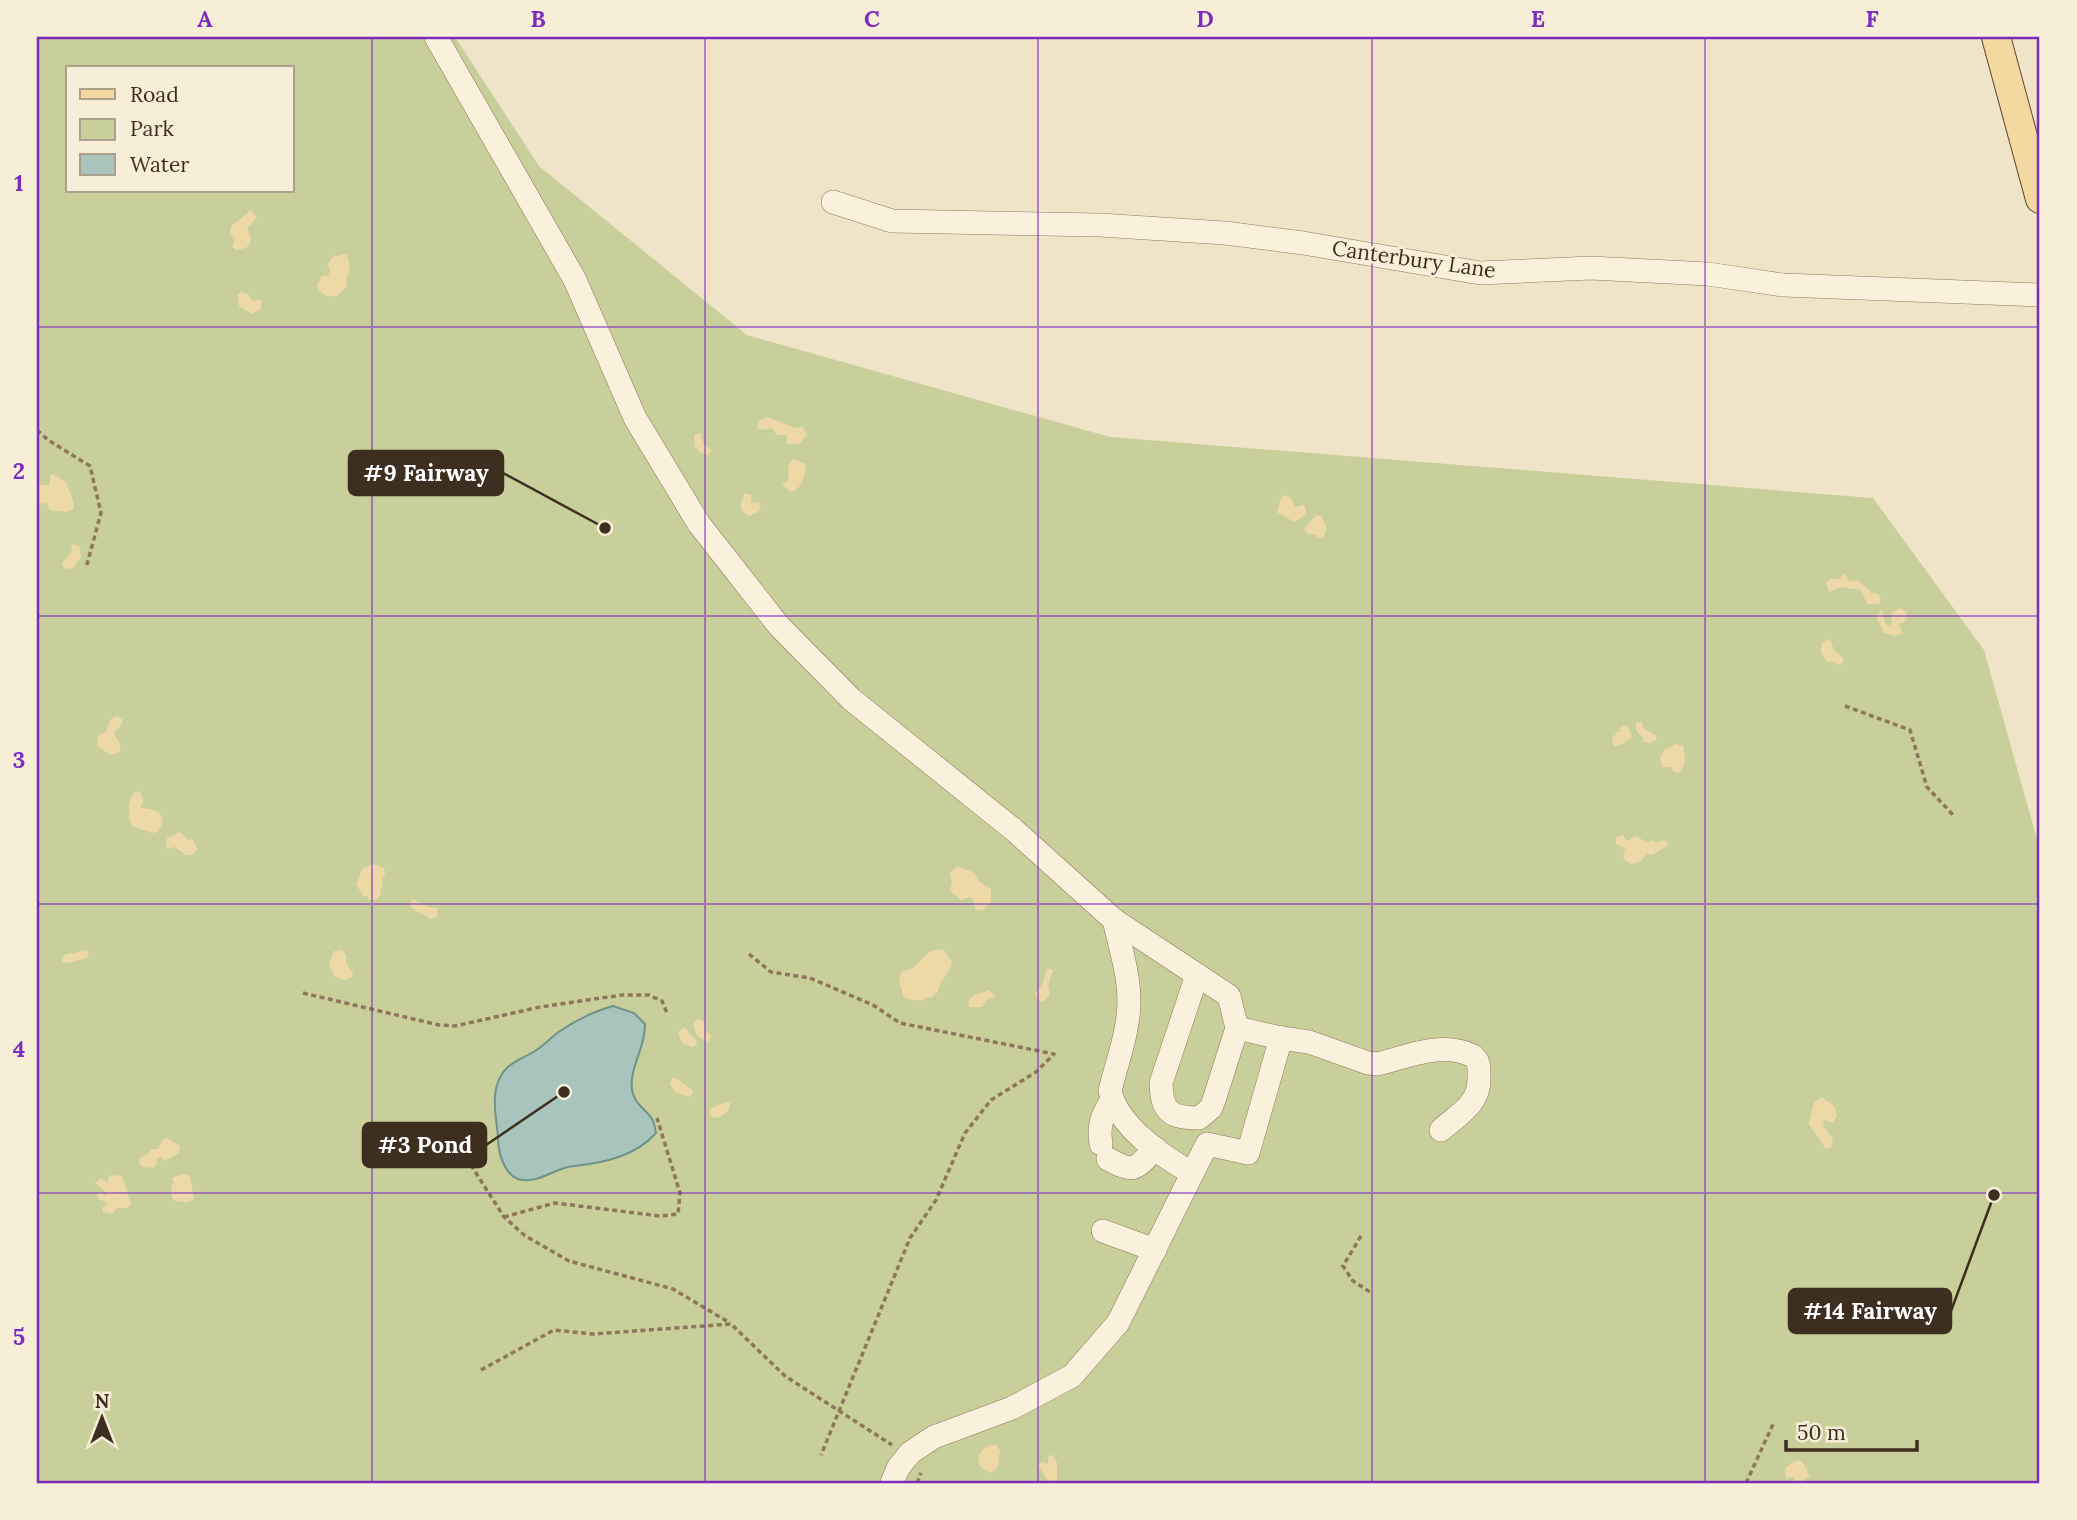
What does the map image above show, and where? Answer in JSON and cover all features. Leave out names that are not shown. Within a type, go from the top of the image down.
[{"type":"main road","points":[[1996,37],[2040,200]]},
{"type":"street","points":[[436,37],[576,280],[635,418],[699,524],[779,626],[851,699],[1014,830],[1114,920],[1229,996],[1237,1028],[1214,1100],[1211,1108],[1199,1118],[1184,1118],[1169,1112],[1162,1101],[1161,1083],[1197,975]]},
{"type":"street","name":"Canterbury Lane","points":[[833,202],[892,221],[1100,225],[1225,233],[1303,243],[1480,273],[1591,268],[1708,274],[1783,285],[2040,295]]},
{"type":"street","points":[[1114,920],[1129,999],[1127,1024],[1110,1091],[1112,1100],[1120,1115],[1167,1159],[1192,1173]]},
{"type":"street","points":[[1237,1028],[1309,1042],[1368,1063],[1378,1064],[1442,1049],[1453,1049],[1474,1056],[1479,1066],[1480,1090],[1477,1098],[1441,1130]]},
{"type":"street","points":[[1207,1144],[1248,1153],[1282,1038]]},
{"type":"street","points":[[1112,1100],[1101,1118],[1098,1131],[1105,1152],[1126,1169],[1142,1162],[1155,1148]]},
{"type":"street","points":[[892,1483],[898,1468],[908,1455],[934,1437],[1012,1408],[1072,1376],[1118,1323],[1207,1144],[1199,1118]]},
{"type":"street","points":[[1103,1231],[1155,1250]]},
{"type":"path","points":[[37,430],[90,466],[100,513],[86,568]]},
{"type":"path","points":[[1845,706],[1910,730],[1927,787],[1954,816]]},
{"type":"path","points":[[750,954],[771,972],[810,978],[873,1005],[900,1023],[1054,1054],[1036,1072],[991,1100],[965,1133],[936,1200],[910,1238],[821,1455]]},
{"type":"path","points":[[303,993],[439,1025],[455,1026],[540,1007],[622,995],[649,995],[662,1001],[667,1013]]},
{"type":"path","points":[[504,1217],[555,1203],[660,1216],[677,1214],[680,1193],[657,1118]]},
{"type":"path","points":[[449,1129],[504,1217],[524,1235],[569,1261],[673,1289],[732,1324],[785,1376],[908,1455]]},
{"type":"path","points":[[1361,1236],[1343,1266],[1353,1281],[1370,1292]]},
{"type":"path","points":[[481,1370],[554,1330],[593,1334],[732,1324]]},
{"type":"path","points":[[1746,1483],[1774,1422]]},
{"type":"green space","points":[[37,37],[455,37],[539,166],[747,335],[1110,437],[1873,498],[1984,650],[2040,850],[2040,1483],[37,1483]]},
{"type":"sand","points":[[251,210],[257,217],[247,228],[251,237],[250,244],[246,248],[235,250],[232,246],[234,241],[230,232],[231,226]]},
{"type":"sand","points":[[334,255],[337,257],[347,255],[349,264],[347,286],[337,296],[327,296],[321,293],[317,284],[322,276],[328,276],[330,269],[327,265]]},
{"type":"sand","points":[[237,294],[248,294],[253,301],[261,299],[261,309],[252,314],[239,306]]},
{"type":"sand","points":[[767,417],[795,428],[803,427],[807,435],[799,444],[787,444],[787,435],[777,435],[772,428],[757,428],[760,420]]},
{"type":"sand","points":[[700,433],[704,444],[712,450],[709,455],[701,453],[695,447],[694,435]]},
{"type":"sand","points":[[794,459],[806,464],[806,468],[801,484],[791,492],[782,484],[789,480],[789,466]]},
{"type":"sand","points":[[52,474],[66,482],[73,500],[74,508],[71,511],[50,510],[46,503],[37,504],[37,484],[49,486]]},
{"type":"sand","points":[[745,493],[752,495],[751,503],[759,502],[761,508],[749,516],[741,509]]},
{"type":"sand","points":[[1285,495],[1291,498],[1295,507],[1304,505],[1306,510],[1305,515],[1294,522],[1277,512],[1281,498]]},
{"type":"sand","points":[[1316,515],[1321,516],[1326,527],[1322,538],[1317,538],[1316,534],[1309,535],[1304,529]]},
{"type":"sand","points":[[72,544],[80,547],[81,557],[73,568],[64,569],[62,563],[71,553]]},
{"type":"sand","points":[[1844,574],[1849,582],[1857,580],[1872,593],[1878,594],[1881,599],[1879,604],[1868,604],[1860,590],[1840,587],[1829,592],[1826,583]]},
{"type":"sand","points":[[1901,608],[1907,617],[1904,623],[1898,623],[1903,633],[1895,636],[1884,633],[1876,616],[1882,610],[1888,626],[1892,623],[1891,613]]},
{"type":"sand","points":[[1830,639],[1834,650],[1844,659],[1841,665],[1826,661],[1821,652],[1822,643]]},
{"type":"sand","points":[[117,716],[123,720],[114,733],[121,747],[118,753],[111,755],[97,746],[98,735],[106,732],[110,720]]},
{"type":"sand","points":[[1642,722],[1643,728],[1657,736],[1656,740],[1644,742],[1636,727],[1636,723]]},
{"type":"sand","points":[[1625,725],[1632,737],[1614,747],[1612,739],[1620,732],[1621,726]]},
{"type":"sand","points":[[1676,744],[1683,746],[1684,753],[1684,764],[1679,773],[1674,772],[1671,767],[1662,767],[1660,757],[1665,749]]},
{"type":"sand","points":[[136,791],[141,793],[143,801],[140,808],[154,810],[162,817],[158,832],[152,833],[132,826],[129,803]]},
{"type":"sand","points":[[180,832],[196,844],[197,850],[192,855],[186,855],[175,847],[167,849],[167,838]]},
{"type":"sand","points":[[1623,835],[1627,841],[1636,836],[1648,843],[1652,840],[1657,843],[1664,840],[1669,845],[1652,855],[1647,854],[1640,862],[1631,864],[1623,858],[1625,848],[1616,844],[1616,837]]},
{"type":"sand","points":[[373,864],[384,868],[385,875],[380,896],[376,900],[369,900],[367,896],[363,896],[356,884],[363,868]]},
{"type":"sand","points":[[957,866],[975,873],[978,881],[991,889],[991,902],[982,911],[975,909],[970,897],[961,900],[950,891],[952,882],[949,874]]},
{"type":"sand","points":[[413,899],[428,907],[437,908],[437,917],[431,919],[414,909],[409,904]]},
{"type":"sand","points":[[943,949],[952,962],[938,992],[921,1001],[904,998],[899,981],[901,972],[913,968],[930,951]]},
{"type":"sand","points":[[87,950],[87,958],[62,962],[64,955]]},
{"type":"sand","points":[[342,950],[346,955],[346,964],[353,972],[352,977],[345,980],[335,977],[329,965],[334,951]]},
{"type":"sand","points":[[1047,968],[1053,970],[1048,985],[1050,995],[1043,1002],[1038,1000],[1035,994],[1042,986]]},
{"type":"sand","points":[[989,990],[996,997],[989,998],[982,1007],[969,1007],[972,996]]},
{"type":"sand","points":[[698,1019],[706,1023],[704,1028],[711,1036],[708,1042],[697,1036],[693,1024]]},
{"type":"sand","points":[[684,1027],[697,1041],[696,1045],[692,1047],[682,1043],[678,1032]]},
{"type":"sand","points":[[672,1078],[676,1078],[693,1091],[691,1097],[676,1093],[670,1084]]},
{"type":"sand","points":[[1822,1097],[1835,1107],[1837,1116],[1833,1123],[1824,1120],[1823,1126],[1833,1139],[1831,1147],[1826,1149],[1809,1124],[1814,1102]]},
{"type":"sand","points":[[730,1103],[730,1107],[724,1114],[716,1118],[710,1116],[711,1108]]},
{"type":"sand","points":[[167,1138],[180,1146],[179,1153],[164,1161],[162,1157],[157,1159],[153,1168],[143,1167],[139,1163],[140,1158],[151,1149],[158,1149],[162,1140]]},
{"type":"sand","points":[[181,1174],[190,1176],[194,1199],[186,1203],[172,1198],[172,1178]]},
{"type":"sand","points":[[110,1175],[122,1176],[131,1204],[128,1208],[117,1208],[112,1214],[102,1212],[108,1203],[98,1199],[97,1193],[101,1192],[105,1196],[107,1193],[95,1183],[100,1178],[107,1182]]},
{"type":"sand","points":[[996,1445],[1000,1451],[998,1467],[991,1473],[981,1468],[978,1459],[982,1451]]},
{"type":"sand","points":[[1053,1455],[1057,1463],[1057,1480],[1048,1481],[1038,1466],[1042,1462],[1048,1464],[1048,1456]]},
{"type":"sand","points":[[1795,1461],[1802,1461],[1810,1476],[1804,1483],[1794,1483],[1795,1477],[1787,1478],[1785,1475],[1786,1467]]},
{"type":"water","points":[[613,1006],[634,1013],[645,1024],[643,1041],[633,1073],[632,1090],[636,1100],[651,1117],[656,1133],[639,1147],[619,1157],[567,1167],[533,1180],[518,1179],[509,1172],[503,1162],[498,1144],[495,1098],[503,1072],[566,1027],[592,1013]]},
{"type":"place","name":"#9 Fairway","points":[[605,528]]},
{"type":"place","name":"#3 Pond","points":[[564,1092]]},
{"type":"place","name":"#14 Fairway","points":[[1994,1195]]}]
